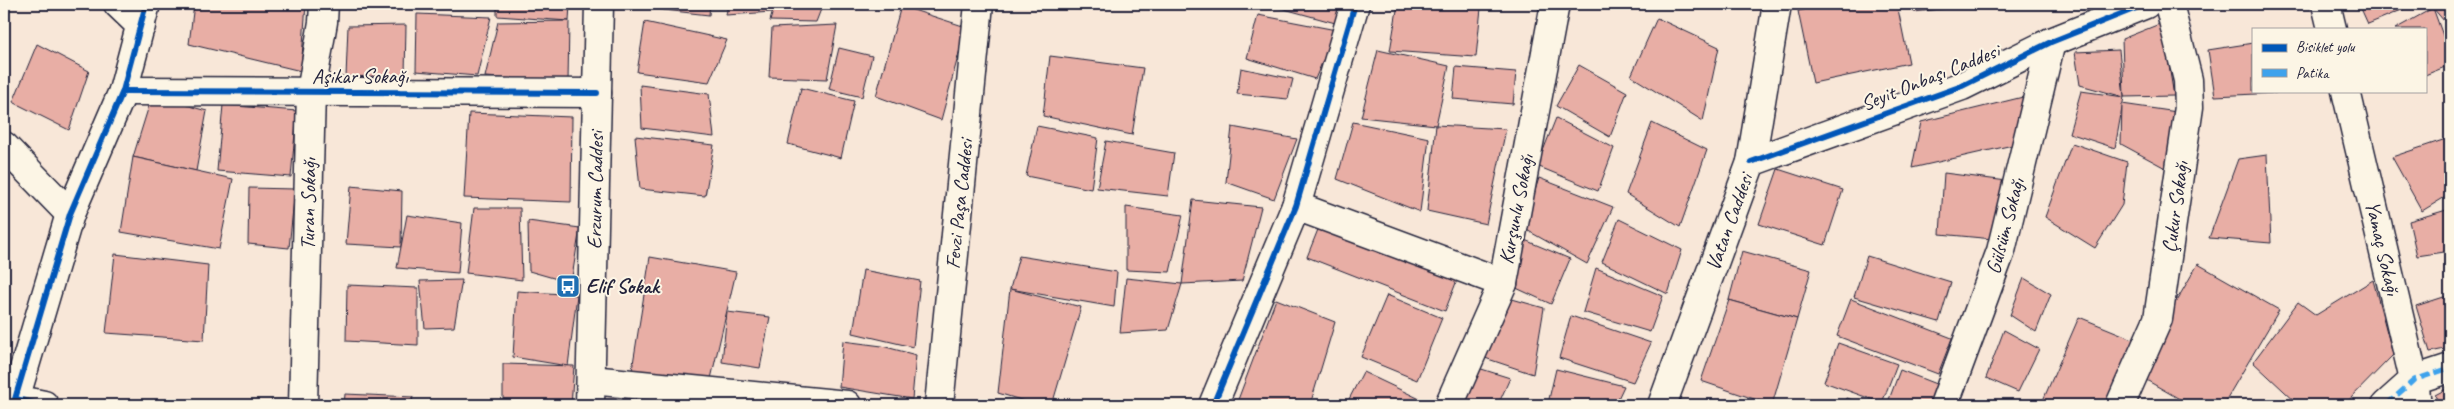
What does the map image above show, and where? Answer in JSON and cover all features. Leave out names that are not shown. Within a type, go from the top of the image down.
[{"type":"street","points":[[44,405],[12,398],[70,214],[123,91],[143,15],[118,4]]},
{"type":"street","name":"Turan Sokağı","points":[[304,405],[311,92],[323,22],[324,4]]},
{"type":"street","name":"Erzurum Caddesi","points":[[590,393],[599,4]]},
{"type":"street","name":"Fevzi Paşa Caddesi","points":[[939,405],[980,4]]},
{"type":"street","points":[[1213,405],[1296,206],[1355,4]]},
{"type":"street","name":"Kurşunlu Sokağı","points":[[1449,405],[1503,283],[1555,4]]},
{"type":"street","name":"Vatan Caddesi","points":[[1662,405],[1751,162],[1777,4]]},
{"type":"street","name":"Seyit Onbaşı Caddesi","points":[[1751,162],[1962,86],[2051,42],[2146,4]]},
{"type":"street","name":"Çukur Sokağı","points":[[2120,405],[2158,320],[2190,107],[2188,80],[2169,4]]},
{"type":"street","points":[[2326,4],[2332,28]]},
{"type":"street","name":"Gülsüm Sokağı","points":[[1944,405],[2001,252],[2051,42]]},
{"type":"street","name":"Aşikar Sokağı","points":[[123,91],[597,93]]},
{"type":"street","name":"Yamaç Sokağı","points":[[2346,92],[2416,393]]},
{"type":"street","points":[[4,146],[70,214]]},
{"type":"street","points":[[1296,206],[1503,283]]},
{"type":"street","points":[[2386,405],[2416,393],[2450,368]]},
{"type":"street","points":[[590,393],[847,405]]},
{"type":"building","points":[[194,4],[306,4],[301,71],[189,44]]},
{"type":"building","points":[[353,4],[416,4],[353,8]]},
{"type":"building","points":[[497,4],[570,4],[569,21],[497,16]]},
{"type":"building","points":[[647,4],[710,4],[709,15],[646,8]]},
{"type":"building","points":[[728,4],[774,4],[772,12],[726,15]]},
{"type":"building","points":[[775,4],[823,4],[816,22],[770,21]]},
{"type":"building","points":[[1266,4],[1345,4],[1339,24]]},
{"type":"building","points":[[1398,4],[1443,4],[1481,8],[1476,57],[1390,51]]},
{"type":"building","points":[[1833,4],[1897,4],[1909,63],[1813,83],[1798,11]]},
{"type":"building","points":[[1913,4],[1968,4],[1968,6],[1914,12]]},
{"type":"building","points":[[2359,4],[2416,4],[2368,24]]},
{"type":"building","points":[[2441,4],[2450,4],[2450,28],[2433,8]]},
{"type":"building","points":[[901,6],[966,27],[941,120],[876,96]]},
{"type":"building","points":[[2433,8],[2450,55],[2450,65],[2426,75],[2426,28],[2397,28]]},
{"type":"building","points":[[417,14],[491,17],[477,76],[416,71]]},
{"type":"building","points":[[1258,15],[1336,30],[1315,79],[1247,58]]},
{"type":"building","points":[[1657,18],[1719,47],[1703,121],[1631,76]]},
{"type":"building","points":[[569,21],[568,82],[485,77],[498,22]]},
{"type":"building","points":[[645,22],[727,40],[709,82],[637,72]]},
{"type":"building","points":[[2162,23],[2174,96],[2124,97],[2122,39]]},
{"type":"building","points":[[406,25],[405,75],[346,77],[348,26]]},
{"type":"building","points":[[837,25],[827,79],[769,77],[772,28]]},
{"type":"building","points":[[2252,43],[2252,92],[2276,93],[2215,96],[2208,50]]},
{"type":"building","points":[[37,44],[89,71],[69,130],[13,102]]},
{"type":"building","points":[[839,48],[872,56],[862,97],[829,89]]},
{"type":"building","points":[[1378,50],[1449,66],[1436,125],[1361,117]]},
{"type":"building","points":[[2119,50],[2124,97],[2080,85],[2075,52]]},
{"type":"building","points":[[1050,56],[1143,68],[1132,135],[1043,116]]},
{"type":"building","points":[[1579,65],[1627,92],[1610,137],[1556,106]]},
{"type":"building","points":[[1456,67],[1516,72],[1513,104],[1453,99]]},
{"type":"building","points":[[1241,68],[1293,79],[1288,99],[1237,94]]},
{"type":"building","points":[[640,85],[709,94],[714,137],[642,128]]},
{"type":"building","points":[[801,88],[854,101],[841,158],[788,144]]},
{"type":"building","points":[[2081,91],[2124,97],[2115,148],[2069,133]]},
{"type":"building","points":[[152,96],[207,111],[196,171],[133,157]]},
{"type":"building","points":[[2023,97],[2017,144],[1912,168],[1921,122]]},
{"type":"building","points":[[2122,104],[2184,113],[2169,170],[2121,144]]},
{"type":"building","points":[[223,105],[297,111],[291,177],[217,171]]},
{"type":"building","points":[[469,113],[572,117],[571,202],[464,198]]},
{"type":"building","points":[[1556,118],[1614,148],[1598,191],[1537,166]]},
{"type":"building","points":[[1353,122],[1429,138],[1420,212],[1337,179]]},
{"type":"building","points":[[1652,123],[1707,150],[1680,227],[1626,194]]},
{"type":"building","points":[[1436,125],[1506,129],[1486,224],[1427,211]]},
{"type":"building","points":[[1037,126],[1098,138],[1091,189],[1026,176]]},
{"type":"building","points":[[1232,127],[1297,139],[1274,199],[1226,182]]},
{"type":"building","points":[[635,136],[714,145],[705,196],[640,189]]},
{"type":"building","points":[[2449,138],[2450,194],[2422,211],[2392,157]]},
{"type":"building","points":[[1106,141],[1174,153],[1168,196],[1097,188]]},
{"type":"building","points":[[2072,143],[2127,162],[2122,205],[2095,248],[2045,217]]},
{"type":"building","points":[[2267,155],[2271,243],[2209,238],[2238,159]]},
{"type":"building","points":[[133,157],[233,179],[219,249],[121,232]]},
{"type":"building","points":[[1778,169],[1843,190],[1825,245],[1759,224]]},
{"type":"building","points":[[1944,173],[2007,181],[1993,239],[1940,234]]},
{"type":"building","points":[[1539,178],[1613,207],[1587,264],[1523,228]]},
{"type":"building","points":[[351,186],[402,191],[401,247],[346,244]]},
{"type":"building","points":[[249,188],[295,189],[289,248],[248,244]]},
{"type":"building","points":[[1193,200],[1261,207],[1242,281],[1182,284]]},
{"type":"building","points":[[1126,207],[1183,215],[1170,272],[1126,270]]},
{"type":"building","points":[[474,208],[520,208],[522,280],[466,273]]},
{"type":"building","points":[[2450,209],[2450,251],[2417,256],[2409,221]]},
{"type":"building","points":[[407,215],[462,223],[458,273],[397,268]]},
{"type":"building","points":[[1323,217],[1461,270],[1445,311],[1307,257]]},
{"type":"building","points":[[1619,219],[1682,250],[1668,294],[1602,262]]},
{"type":"building","points":[[528,221],[580,228],[571,283],[529,271]]},
{"type":"building","points":[[1520,238],[1570,259],[1551,304],[1514,287]]},
{"type":"building","points":[[1742,251],[1811,270],[1797,319],[1729,300]]},
{"type":"building","points":[[115,254],[208,265],[204,340],[106,333]]},
{"type":"building","points":[[1019,256],[1117,272],[1114,307],[1010,289]]},
{"type":"building","points":[[1867,256],[1951,282],[1939,322],[1854,297]]},
{"type":"building","points":[[650,257],[736,272],[710,383],[632,370]]},
{"type":"building","points":[[2198,264],[2279,310],[2223,405],[2190,405],[2134,373]]},
{"type":"building","points":[[1596,268],[1663,296],[1650,332],[1583,312]]},
{"type":"building","points":[[863,270],[920,281],[913,347],[853,333]]},
{"type":"building","points":[[1126,278],[1182,284],[1168,330],[1120,333]]},
{"type":"building","points":[[2024,278],[2051,294],[2036,332],[2010,315]]},
{"type":"building","points":[[462,280],[454,327],[425,328],[420,281]]},
{"type":"building","points":[[2373,280],[2393,355],[2344,405],[2299,405],[2253,362],[2298,302],[2316,315]]},
{"type":"building","points":[[347,285],[418,288],[418,345],[346,341]]},
{"type":"building","points":[[1010,289],[1081,307],[1052,405],[1037,405],[998,393]]},
{"type":"building","points":[[517,291],[577,295],[568,366],[513,357]]},
{"type":"building","points":[[1387,295],[1442,318],[1417,380],[1361,357]]},
{"type":"building","points":[[2450,295],[2450,348],[2430,352],[2416,306]]},
{"type":"building","points":[[1505,297],[1544,308],[1533,374],[1479,356]]},
{"type":"building","points":[[1276,299],[1335,322],[1310,405],[1236,405]]},
{"type":"building","points":[[1851,299],[1952,338],[1938,374],[1837,336]]},
{"type":"building","points":[[1729,300],[1797,319],[1772,405],[1701,381]]},
{"type":"building","points":[[727,312],[770,317],[760,368],[722,362]]},
{"type":"building","points":[[1571,316],[1651,343],[1633,382],[1559,358]]},
{"type":"building","points":[[2079,317],[2138,341],[2116,405],[2041,405]]},
{"type":"building","points":[[2004,330],[2039,349],[2018,392],[1986,378]]},
{"type":"building","points":[[843,341],[882,346],[916,355],[912,399],[839,387]]},
{"type":"building","points":[[1838,343],[1897,364],[1882,403],[1824,382]]},
{"type":"building","points":[[503,364],[574,366],[571,405],[503,405]]},
{"type":"building","points":[[1475,367],[1510,378],[1498,405],[1458,405]]},
{"type":"building","points":[[1556,369],[1624,386],[1615,405],[1566,405],[1549,399]]},
{"type":"building","points":[[1900,370],[1941,386],[1933,405],[1887,405]]},
{"type":"building","points":[[1363,372],[1422,400],[1419,405],[1346,405]]},
{"type":"building","points":[[2450,387],[2450,405],[2439,405],[2435,395]]},
{"type":"building","points":[[345,394],[413,397],[411,405],[344,405]]},
{"type":"building","points":[[1847,398],[1865,405],[1844,405]]},
{"type":"building","points":[[645,400],[712,404],[712,405],[645,405]]},
{"type":"marked path","points":[[2386,405],[2414,380],[2450,368]]},
{"type":"cycle path","points":[[44,405],[15,399],[70,214],[123,91],[146,4]]},
{"type":"cycle path","points":[[1213,405],[1296,206],[1355,4]]},
{"type":"cycle path","points":[[1751,162],[1962,86],[2051,42],[2146,4]]},
{"type":"cycle path","points":[[123,91],[597,93]]},
{"type":"place","name":"Elif Sokak","points":[[568,286]]}]
